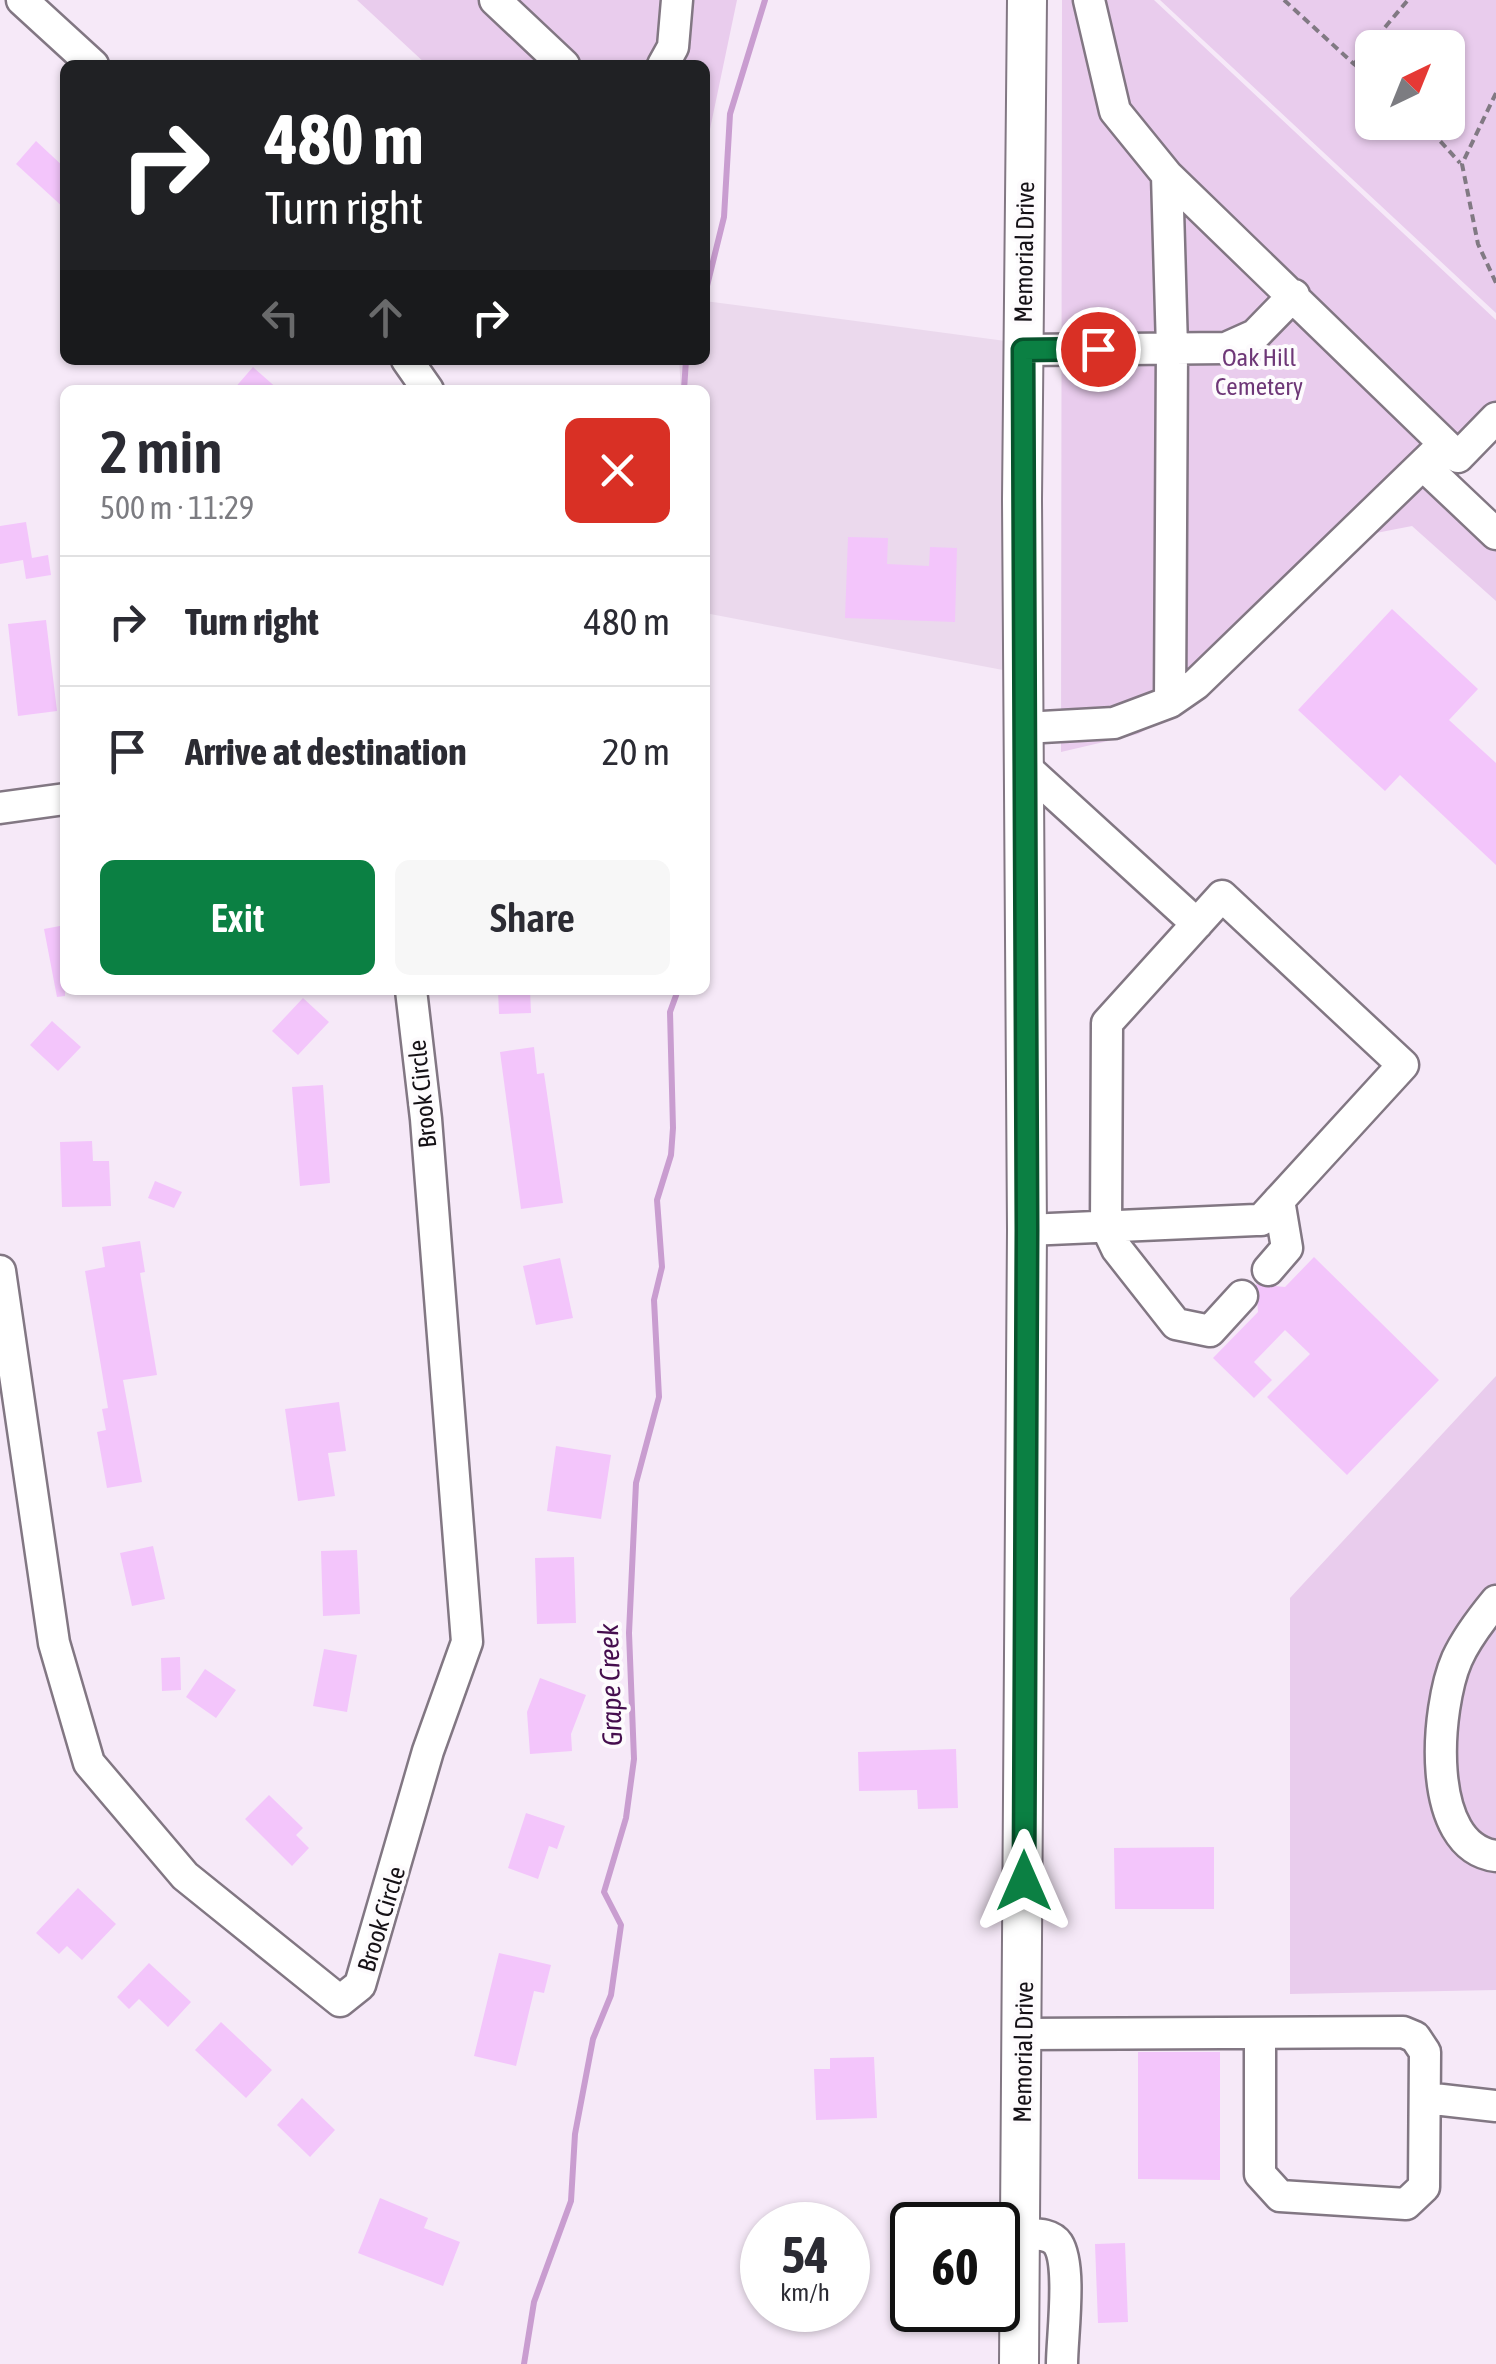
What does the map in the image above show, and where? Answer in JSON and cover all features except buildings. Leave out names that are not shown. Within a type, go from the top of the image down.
[{"type":"main road","name":"Memorial Drive","points":[[1019,2364],[1027,1230],[1023,350],[1027,0]]},
{"type":"street","points":[[22,0],[88,60]]},
{"type":"street","points":[[494,0],[559,60]]},
{"type":"street","points":[[665,60],[672,47],[678,0]]},
{"type":"street","points":[[1089,0],[1115,111],[1168,175],[1294,296],[1434,454],[1496,534]]},
{"type":"street","points":[[1168,175],[1172,348],[1170,702]]},
{"type":"street","points":[[1023,350],[1226,348],[1255,335],[1294,296]]},
{"type":"street","points":[[1434,454],[1458,457],[1496,418]]},
{"type":"street","points":[[1024,728],[1114,723],[1170,702],[1221,660],[1434,454]]},
{"type":"street","points":[[1171,630],[1188,648],[1221,660]]},
{"type":"street","points":[[1025,767],[1197,924]]},
{"type":"street","points":[[0,808],[60,800]]},
{"type":"street","points":[[1027,1230],[1106,1226],[1261,1220],[1403,1065],[1222,896],[1106,1023],[1106,1226],[1117,1249],[1176,1324],[1210,1331],[1242,1296]]},
{"type":"street","name":"Brook Circle","points":[[0,1270],[54,1643],[89,1763],[185,1876],[340,2001],[360,1985],[428,1752],[467,1642],[426,1119],[412,995]]},
{"type":"street","points":[[1268,1270],[1287,1248],[1280,1200]]},
{"type":"street","points":[[1496,1601],[1457,1660],[1444,1704],[1441,1747],[1452,1823],[1465,1842],[1484,1854],[1496,1856]]},
{"type":"street","points":[[1023,2034],[1403,2032],[1415,2036],[1425,2052],[1424,2187],[1412,2202],[1280,2196],[1260,2174],[1260,2033]]},
{"type":"street","points":[[1425,2098],[1496,2106]]},
{"type":"street","points":[[1021,2234],[1048,2236],[1058,2244],[1064,2266],[1062,2364]]},
{"type":"path","points":[[1284,0],[1354,64],[1408,0]]},
{"type":"path","points":[[1462,164],[1496,93]]},
{"type":"path","points":[[1440,140],[1462,164],[1478,244],[1496,283]]},
{"type":"shaded area","points":[[710,302],[1013,342],[1008,671],[710,614],[710,385],[681,385],[679,365],[710,365]]},
{"type":"green space","points":[[357,0],[737,0],[710,129],[710,60],[422,60]]},
{"type":"green space","name":"Oak Hill Cemetery","points":[[1062,0],[1154,0],[1496,320],[1496,405],[1442,462],[1496,514],[1496,601],[1412,526],[1376,533],[1206,696],[1138,734],[1061,752]]},
{"type":"green space","points":[[1160,0],[1496,0],[1496,313]]},
{"type":"green space","points":[[1496,1376],[1496,1990],[1290,1994],[1290,1598]]},
{"type":"waterway","name":"Grape Creek","points":[[710,274],[724,217],[730,114],[765,0]]},
{"type":"waterway","name":"Grape Creek","points":[[684,385],[686,365]]},
{"type":"waterway","name":"Grape Creek","points":[[524,2364],[534,2302],[571,2201],[575,2134],[593,2039],[611,1995],[621,1925],[604,1892],[626,1818],[634,1759],[629,1633],[636,1483],[659,1397],[654,1300],[662,1267],[657,1200],[671,1155],[670,1012],[676,995]]},
{"type":"route","points":[[1024,1881],[1027,1230],[1023,350],[1098,349]]}]
